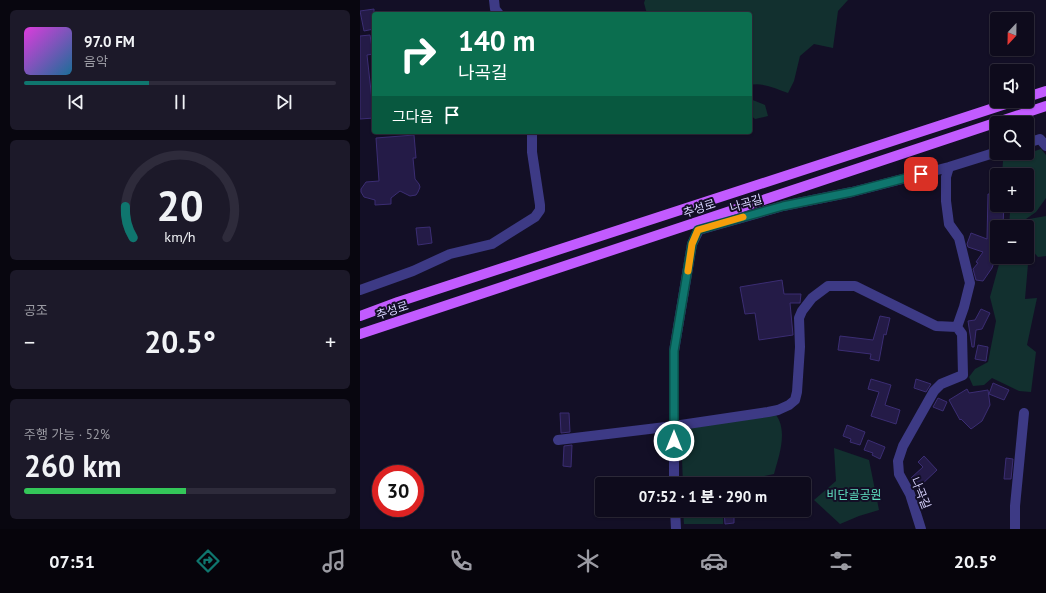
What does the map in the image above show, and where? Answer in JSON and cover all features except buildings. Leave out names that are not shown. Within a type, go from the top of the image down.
[{"type":"main road","points":[[1034,95],[1046,91]]},
{"type":"main road","name":"추성로","points":[[360,334],[1046,106]]},
{"type":"main road","name":"추성로","points":[[362,315],[994,108]]},
{"type":"street","points":[[494,0],[495,9],[497,12]]},
{"type":"street","points":[[360,290],[413,271],[450,254],[492,244],[535,217],[540,210],[540,205],[532,152],[532,134]]},
{"type":"street","points":[[1034,141],[1040,139],[1046,146]]},
{"type":"street","name":"나곡길","points":[[674,477],[674,351],[692,244],[698,230],[783,206],[852,192],[949,167],[990,154]]},
{"type":"street","points":[[558,440],[674,426],[778,410],[789,405],[795,400],[797,392],[800,347],[799,318],[802,311],[812,298],[828,286],[855,286],[936,326],[957,327],[970,284],[959,238],[949,224],[946,201],[946,177],[949,167]]},
{"type":"street","name":"나곡길","points":[[921,529],[910,494],[899,474],[898,461],[903,446],[934,391],[941,384],[963,375],[962,334],[957,327]]},
{"type":"street","points":[[1015,529],[1015,506],[1024,413]]},
{"type":"street","points":[[675,517],[676,529]]},
{"type":"green space","points":[[645,0],[848,0],[838,11],[833,48],[814,44],[800,56],[794,81],[788,93],[765,85],[752,85],[752,12],[646,12],[644,3]]},
{"type":"green space","points":[[752,100],[765,105],[768,116],[755,119],[752,117]]},
{"type":"green space","points":[[1041,149],[1046,155],[1046,198],[1036,212],[1026,220],[1009,220],[1010,212],[1034,212],[1034,168],[1002,168],[1003,161],[1034,160],[1034,151]]},
{"type":"green space","points":[[1046,216],[1046,256],[1038,257],[1034,253],[1034,220],[1029,219]]},
{"type":"green space","points":[[999,264],[1028,264],[1025,299],[1037,298],[1027,345],[1036,352],[1031,392],[1019,391],[992,378],[984,385],[973,386],[969,377],[975,369],[988,362],[996,321],[990,297]]},
{"type":"green space","points":[[776,415],[780,421],[782,436],[780,452],[774,474],[759,477],[683,477],[681,434],[684,429]]},
{"type":"green space","name":"비단골공원","points":[[834,448],[869,460],[879,510],[840,524],[814,500],[836,481]]},
{"type":"green space","points":[[684,517],[723,517],[723,524],[684,524]]},
{"type":"slow traffic","points":[[688,271],[692,244],[698,230],[743,217]]},
{"type":"route","points":[[674,441],[674,351],[692,244],[698,230],[783,206],[852,192],[921,174]]}]
